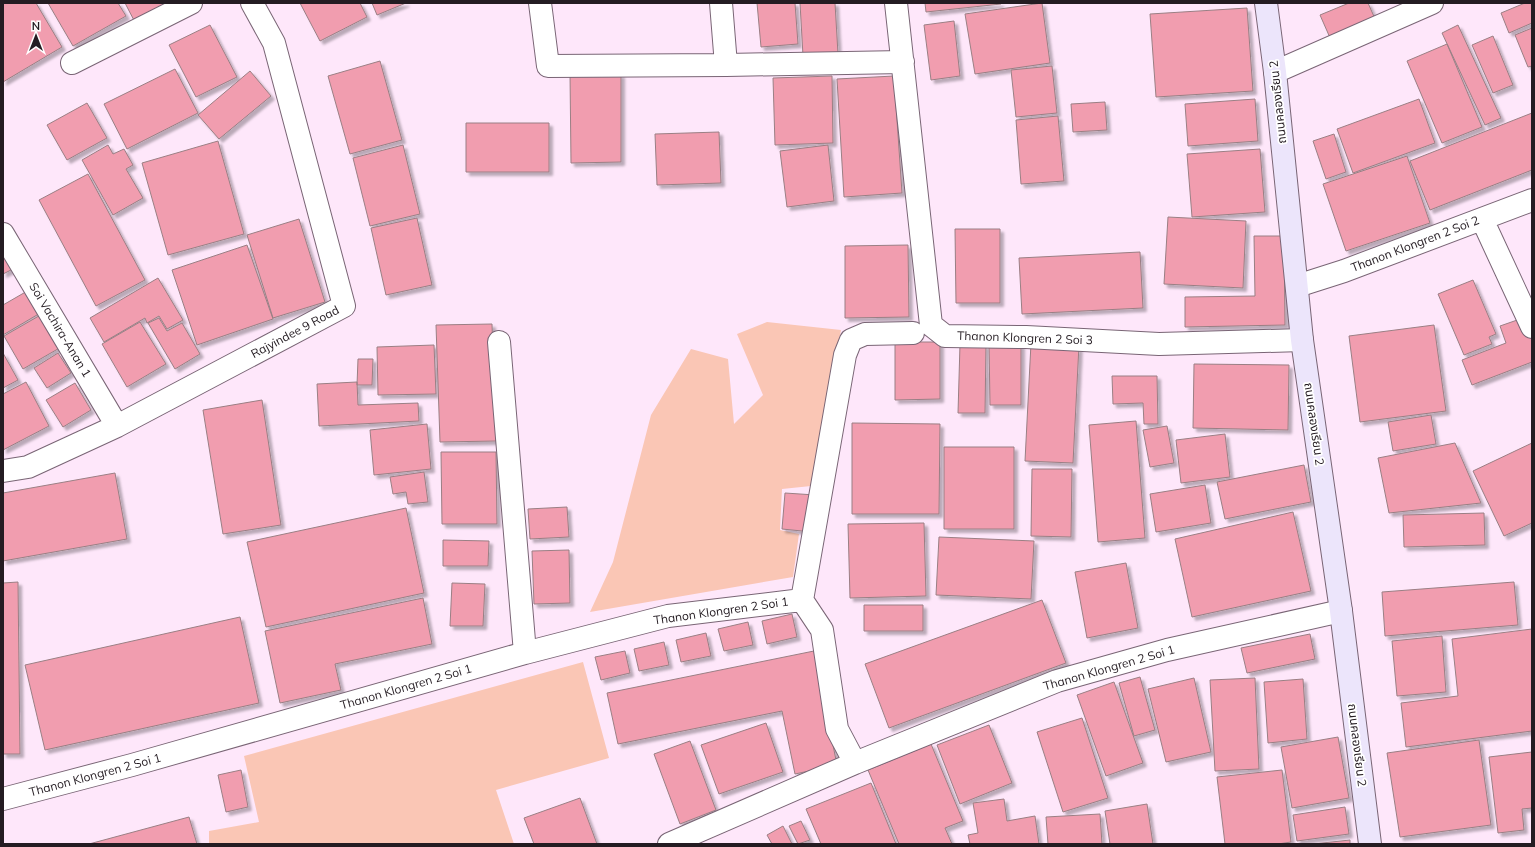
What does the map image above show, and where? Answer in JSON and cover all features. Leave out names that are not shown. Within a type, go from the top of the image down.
[{"type":"street","points":[[72,63],[191,3]]},
{"type":"street","name":"Rajyindee 9 Road","points":[[3,471],[28,467],[117,426],[344,306],[274,43],[252,3]]},
{"type":"street","points":[[540,3],[548,66],[903,62]]},
{"type":"street","points":[[721,3],[726,65]]},
{"type":"street","name":"Thanon Klongren 2 Soi 3","points":[[896,3],[931,325],[944,336],[1026,337],[1159,344],[1302,340]]},
{"type":"street","name":"ถนนคลองเรียน 2","points":[[1266,3],[1275,72],[1302,340],[1341,611],[1370,844]]},
{"type":"street","points":[[1275,72],[1432,3]]},
{"type":"street","name":"Thanon Klongren 2 Soi 2","points":[[1297,286],[1344,271],[1532,200]]},
{"type":"street","points":[[1482,219],[1532,327]]},
{"type":"street","name":"Soi Vachira-Anan 1","points":[[3,234],[117,426]]},
{"type":"street","points":[[802,600],[845,355],[851,340],[865,334],[913,334]]},
{"type":"street","points":[[499,342],[525,653]]},
{"type":"street","name":"Thanon Klongren 2 Soi 1","points":[[3,799],[132,765],[525,653],[668,616],[802,600],[822,630],[837,729],[855,763],[1057,681],[1167,650],[1268,626],[1341,611]]},
{"type":"street","points":[[668,844],[855,763]]},
{"type":"shaded area","points":[[767,322],[841,330],[811,486],[782,489],[780,530],[799,534],[793,577],[590,612],[613,562],[651,415],[691,349],[728,359],[734,424],[763,395],[737,334]]},
{"type":"shaded area","points":[[583,662],[609,758],[496,790],[514,844],[209,844],[209,831],[259,822],[244,756]]},
{"type":"building","points":[[3,3],[36,3],[62,47],[3,82]]},
{"type":"building","points":[[48,3],[118,3],[126,16],[73,46]]},
{"type":"building","points":[[125,3],[187,3],[138,28]]},
{"type":"building","points":[[300,3],[360,3],[367,17],[320,41]]},
{"type":"building","points":[[372,3],[406,3],[377,15]]},
{"type":"building","points":[[757,3],[795,3],[798,44],[761,47]]},
{"type":"building","points":[[800,3],[835,3],[838,54],[803,56]]},
{"type":"building","points":[[925,3],[1000,3],[1001,4],[926,12]]},
{"type":"building","points":[[1042,3],[1050,63],[975,74],[965,14]]},
{"type":"building","points":[[1349,3],[1368,3],[1376,21],[1331,40],[1320,15]]},
{"type":"building","points":[[1525,3],[1532,3],[1532,23],[1509,33],[1501,13]]},
{"type":"building","points":[[1247,8],[1253,91],[1156,97],[1150,14]]},
{"type":"building","points":[[954,21],[960,76],[931,80],[924,25]]},
{"type":"building","points":[[210,25],[237,77],[196,97],[169,45]]},
{"type":"building","points":[[1458,25],[1501,118],[1485,125],[1442,33]]},
{"type":"building","points":[[1532,28],[1532,66],[1528,67],[1515,35]]},
{"type":"building","points":[[1493,36],[1513,85],[1493,93],[1472,45]]},
{"type":"building","points":[[1447,44],[1482,127],[1442,143],[1407,61]]},
{"type":"building","points":[[380,61],[402,140],[350,154],[328,76]]},
{"type":"building","points":[[1052,66],[1057,113],[1016,117],[1011,70]]},
{"type":"building","points":[[175,69],[198,113],[127,149],[104,104]]},
{"type":"building","points":[[250,71],[271,96],[219,139],[198,115]]},
{"type":"building","points":[[570,74],[621,74],[621,162],[571,163]]},
{"type":"building","points":[[832,76],[833,143],[775,145],[773,78]]},
{"type":"building","points":[[894,76],[902,193],[844,197],[837,79]]},
{"type":"building","points":[[1255,99],[1258,141],[1188,146],[1185,104]]},
{"type":"building","points":[[1419,99],[1435,143],[1353,173],[1337,129]]},
{"type":"building","points":[[1105,102],[1107,130],[1073,132],[1071,104]]},
{"type":"building","points":[[87,103],[107,138],[67,160],[47,125]]},
{"type":"building","points":[[1532,113],[1532,170],[1430,210],[1410,161]]},
{"type":"building","points":[[1058,116],[1064,181],[1021,184],[1016,120]]},
{"type":"building","points":[[466,123],[549,123],[549,172],[466,172]]},
{"type":"building","points":[[719,132],[721,183],[657,185],[655,134]]},
{"type":"building","points":[[1334,134],[1346,172],[1326,179],[1313,141]]},
{"type":"building","points":[[218,141],[244,234],[168,255],[142,163]]},
{"type":"building","points":[[108,145],[113,154],[124,149],[133,165],[126,169],[143,198],[113,215],[82,160]]},
{"type":"building","points":[[403,145],[420,214],[370,226],[353,158]]},
{"type":"building","points":[[828,145],[834,201],[787,207],[780,151]]},
{"type":"building","points":[[1260,149],[1265,212],[1192,217],[1187,154]]},
{"type":"building","points":[[1407,156],[1430,223],[1346,251],[1323,184]]},
{"type":"building","points":[[88,174],[145,280],[96,306],[39,200]]},
{"type":"building","points":[[1168,217],[1246,221],[1243,288],[1164,284]]},
{"type":"building","points":[[417,218],[432,285],[386,295],[371,228]]},
{"type":"building","points":[[299,219],[325,302],[273,318],[247,235]]},
{"type":"building","points":[[955,229],[1000,229],[1000,303],[956,303]]},
{"type":"building","points":[[1254,236],[1284,236],[1285,325],[1185,327],[1185,297],[1255,296]]},
{"type":"building","points":[[3,240],[17,267],[3,274]]},
{"type":"building","points":[[247,245],[273,319],[197,345],[172,270]]},
{"type":"building","points":[[908,245],[909,317],[845,318],[845,246]]},
{"type":"building","points":[[1140,252],[1143,308],[1022,314],[1019,258]]},
{"type":"building","points":[[158,278],[183,320],[167,329],[159,316],[147,323],[145,318],[104,342],[90,318]]},
{"type":"building","points":[[1473,280],[1496,334],[1489,337],[1492,344],[1464,355],[1438,294]]},
{"type":"building","points":[[29,290],[42,312],[3,335],[3,305]]},
{"type":"building","points":[[44,313],[63,346],[23,369],[4,336]]},
{"type":"building","points":[[159,318],[167,331],[182,323],[200,354],[175,369],[148,323]]},
{"type":"building","points":[[1523,318],[1532,340],[1532,362],[1472,385],[1462,360],[1506,343],[1500,326]]},
{"type":"building","points":[[140,322],[166,364],[127,387],[102,344]]},
{"type":"building","points":[[492,324],[496,441],[440,442],[436,325]]},
{"type":"building","points":[[1434,325],[1446,411],[1360,422],[1349,336]]},
{"type":"building","points":[[895,342],[940,342],[940,399],[895,400]]},
{"type":"building","points":[[1031,343],[1079,345],[1073,463],[1025,461]]},
{"type":"building","points":[[960,344],[986,345],[985,413],[958,413]]},
{"type":"building","points":[[989,344],[1021,344],[1021,405],[990,405]]},
{"type":"building","points":[[434,345],[436,394],[378,395],[377,347]]},
{"type":"building","points":[[3,353],[18,380],[3,388]]},
{"type":"building","points":[[58,353],[71,373],[47,388],[34,368]]},
{"type":"building","points":[[358,359],[373,359],[372,385],[357,385]]},
{"type":"building","points":[[1194,364],[1289,365],[1288,430],[1193,428]]},
{"type":"building","points":[[1112,376],[1157,376],[1158,424],[1144,424],[1143,403],[1113,404]]},
{"type":"building","points":[[26,382],[49,426],[3,450],[3,394]]},
{"type":"building","points":[[357,382],[358,405],[418,403],[419,421],[319,426],[317,384]]},
{"type":"building","points":[[75,383],[91,410],[63,427],[46,400]]},
{"type":"building","points":[[262,400],[281,525],[223,534],[203,410]]},
{"type":"building","points":[[1431,415],[1436,444],[1393,451],[1388,422]]},
{"type":"building","points":[[1136,421],[1145,538],[1098,542],[1089,425]]},
{"type":"building","points":[[852,423],[940,424],[939,514],[852,514]]},
{"type":"building","points":[[427,424],[431,469],[374,475],[370,430]]},
{"type":"building","points":[[1167,426],[1174,463],[1150,467],[1143,430]]},
{"type":"building","points":[[1225,434],[1230,477],[1181,483],[1176,440]]},
{"type":"building","points":[[1455,443],[1481,503],[1389,513],[1378,458]]},
{"type":"building","points":[[1532,443],[1532,523],[1504,536],[1473,471]]},
{"type":"building","points":[[944,447],[1014,447],[1014,529],[944,529]]},
{"type":"building","points":[[441,452],[496,452],[497,524],[442,524]]},
{"type":"building","points":[[1304,465],[1311,502],[1225,519],[1217,482]]},
{"type":"building","points":[[1032,469],[1072,469],[1071,537],[1031,536]]},
{"type":"building","points":[[424,472],[428,502],[408,504],[406,492],[393,494],[390,477]]},
{"type":"building","points":[[115,473],[127,539],[3,561],[3,493]]},
{"type":"building","points":[[1205,485],[1211,523],[1156,532],[1150,494]]},
{"type":"building","points":[[785,493],[815,495],[812,532],[782,529]]},
{"type":"building","points":[[567,507],[569,537],[530,539],[528,509]]},
{"type":"building","points":[[406,508],[424,593],[266,627],[247,542]]},
{"type":"building","points":[[1293,512],[1311,591],[1192,617],[1175,539]]},
{"type":"building","points":[[1484,513],[1485,545],[1404,547],[1403,515]]},
{"type":"building","points":[[924,523],[926,596],[850,598],[848,524]]},
{"type":"building","points":[[939,537],[1034,541],[1031,599],[936,595]]},
{"type":"building","points":[[443,540],[489,541],[488,566],[443,566]]},
{"type":"building","points":[[569,550],[570,603],[534,604],[532,551]]},
{"type":"building","points":[[1126,563],[1138,628],[1087,638],[1075,572]]},
{"type":"building","points":[[18,582],[20,754],[3,754],[3,583]]},
{"type":"building","points":[[1514,582],[1518,625],[1385,636],[1382,592]]},
{"type":"building","points":[[452,583],[485,584],[483,626],[450,626]]},
{"type":"building","points":[[423,598],[432,644],[335,664],[341,690],[280,703],[265,631]]},
{"type":"building","points":[[1042,600],[1066,663],[889,728],[865,664]]},
{"type":"building","points":[[864,605],[923,605],[923,631],[864,631]]},
{"type":"building","points":[[792,614],[797,637],[767,644],[762,621]]},
{"type":"building","points":[[240,617],[259,703],[45,750],[25,665]]},
{"type":"building","points":[[748,622],[753,645],[724,651],[718,629]]},
{"type":"building","points":[[1532,629],[1532,731],[1406,747],[1401,703],[1458,696],[1452,639]]},
{"type":"building","points":[[706,633],[711,656],[681,662],[676,640]]},
{"type":"building","points":[[1310,634],[1315,659],[1247,673],[1241,648]]},
{"type":"building","points":[[1442,636],[1446,692],[1397,696],[1392,641]]},
{"type":"building","points":[[664,642],[669,665],[639,671],[634,649]]},
{"type":"building","points":[[625,651],[630,673],[601,680],[595,657]]},
{"type":"building","points":[[814,651],[837,765],[795,774],[782,711],[618,744],[607,693]]},
{"type":"building","points":[[1140,677],[1155,730],[1134,736],[1119,683]]},
{"type":"building","points":[[1194,678],[1211,752],[1166,762],[1148,689]]},
{"type":"building","points":[[1255,678],[1259,769],[1215,771],[1210,680]]},
{"type":"building","points":[[1303,679],[1307,739],[1268,743],[1264,682]]},
{"type":"building","points":[[1114,682],[1143,763],[1106,776],[1077,695]]},
{"type":"building","points":[[1082,718],[1108,798],[1063,812],[1037,732]]},
{"type":"building","points":[[766,723],[783,772],[719,794],[701,745]]},
{"type":"building","points":[[989,725],[1012,783],[960,804],[937,745]]},
{"type":"building","points":[[1338,737],[1349,798],[1292,808],[1281,747]]},
{"type":"building","points":[[1479,740],[1491,825],[1400,837],[1387,753]]},
{"type":"building","points":[[690,741],[716,810],[680,824],[654,754]]},
{"type":"building","points":[[931,744],[963,821],[945,828],[952,844],[899,844],[868,770]]},
{"type":"building","points":[[1532,752],[1532,808],[1522,809],[1524,830],[1498,833],[1489,757]]},
{"type":"building","points":[[241,770],[248,807],[226,812],[218,775]]},
{"type":"building","points":[[1282,770],[1291,842],[1278,844],[1225,844],[1217,777]]},
{"type":"building","points":[[871,783],[896,844],[821,844],[806,809]]},
{"type":"building","points":[[580,798],[597,844],[534,844],[524,818]]},
{"type":"building","points":[[1004,799],[1007,821],[1035,816],[1039,844],[970,844],[968,835],[978,833],[973,803]]},
{"type":"building","points":[[1147,804],[1153,844],[1110,844],[1105,811]]},
{"type":"building","points":[[1345,807],[1349,834],[1297,841],[1293,815]]},
{"type":"building","points":[[1100,814],[1102,844],[1048,844],[1046,817]]},
{"type":"building","points":[[189,817],[197,844],[89,844]]},
{"type":"building","points":[[801,821],[810,840],[798,844],[789,826]]},
{"type":"building","points":[[783,826],[792,844],[772,844],[767,835]]},
{"type":"building","points":[[1350,840],[1350,844],[1313,844]]}]
